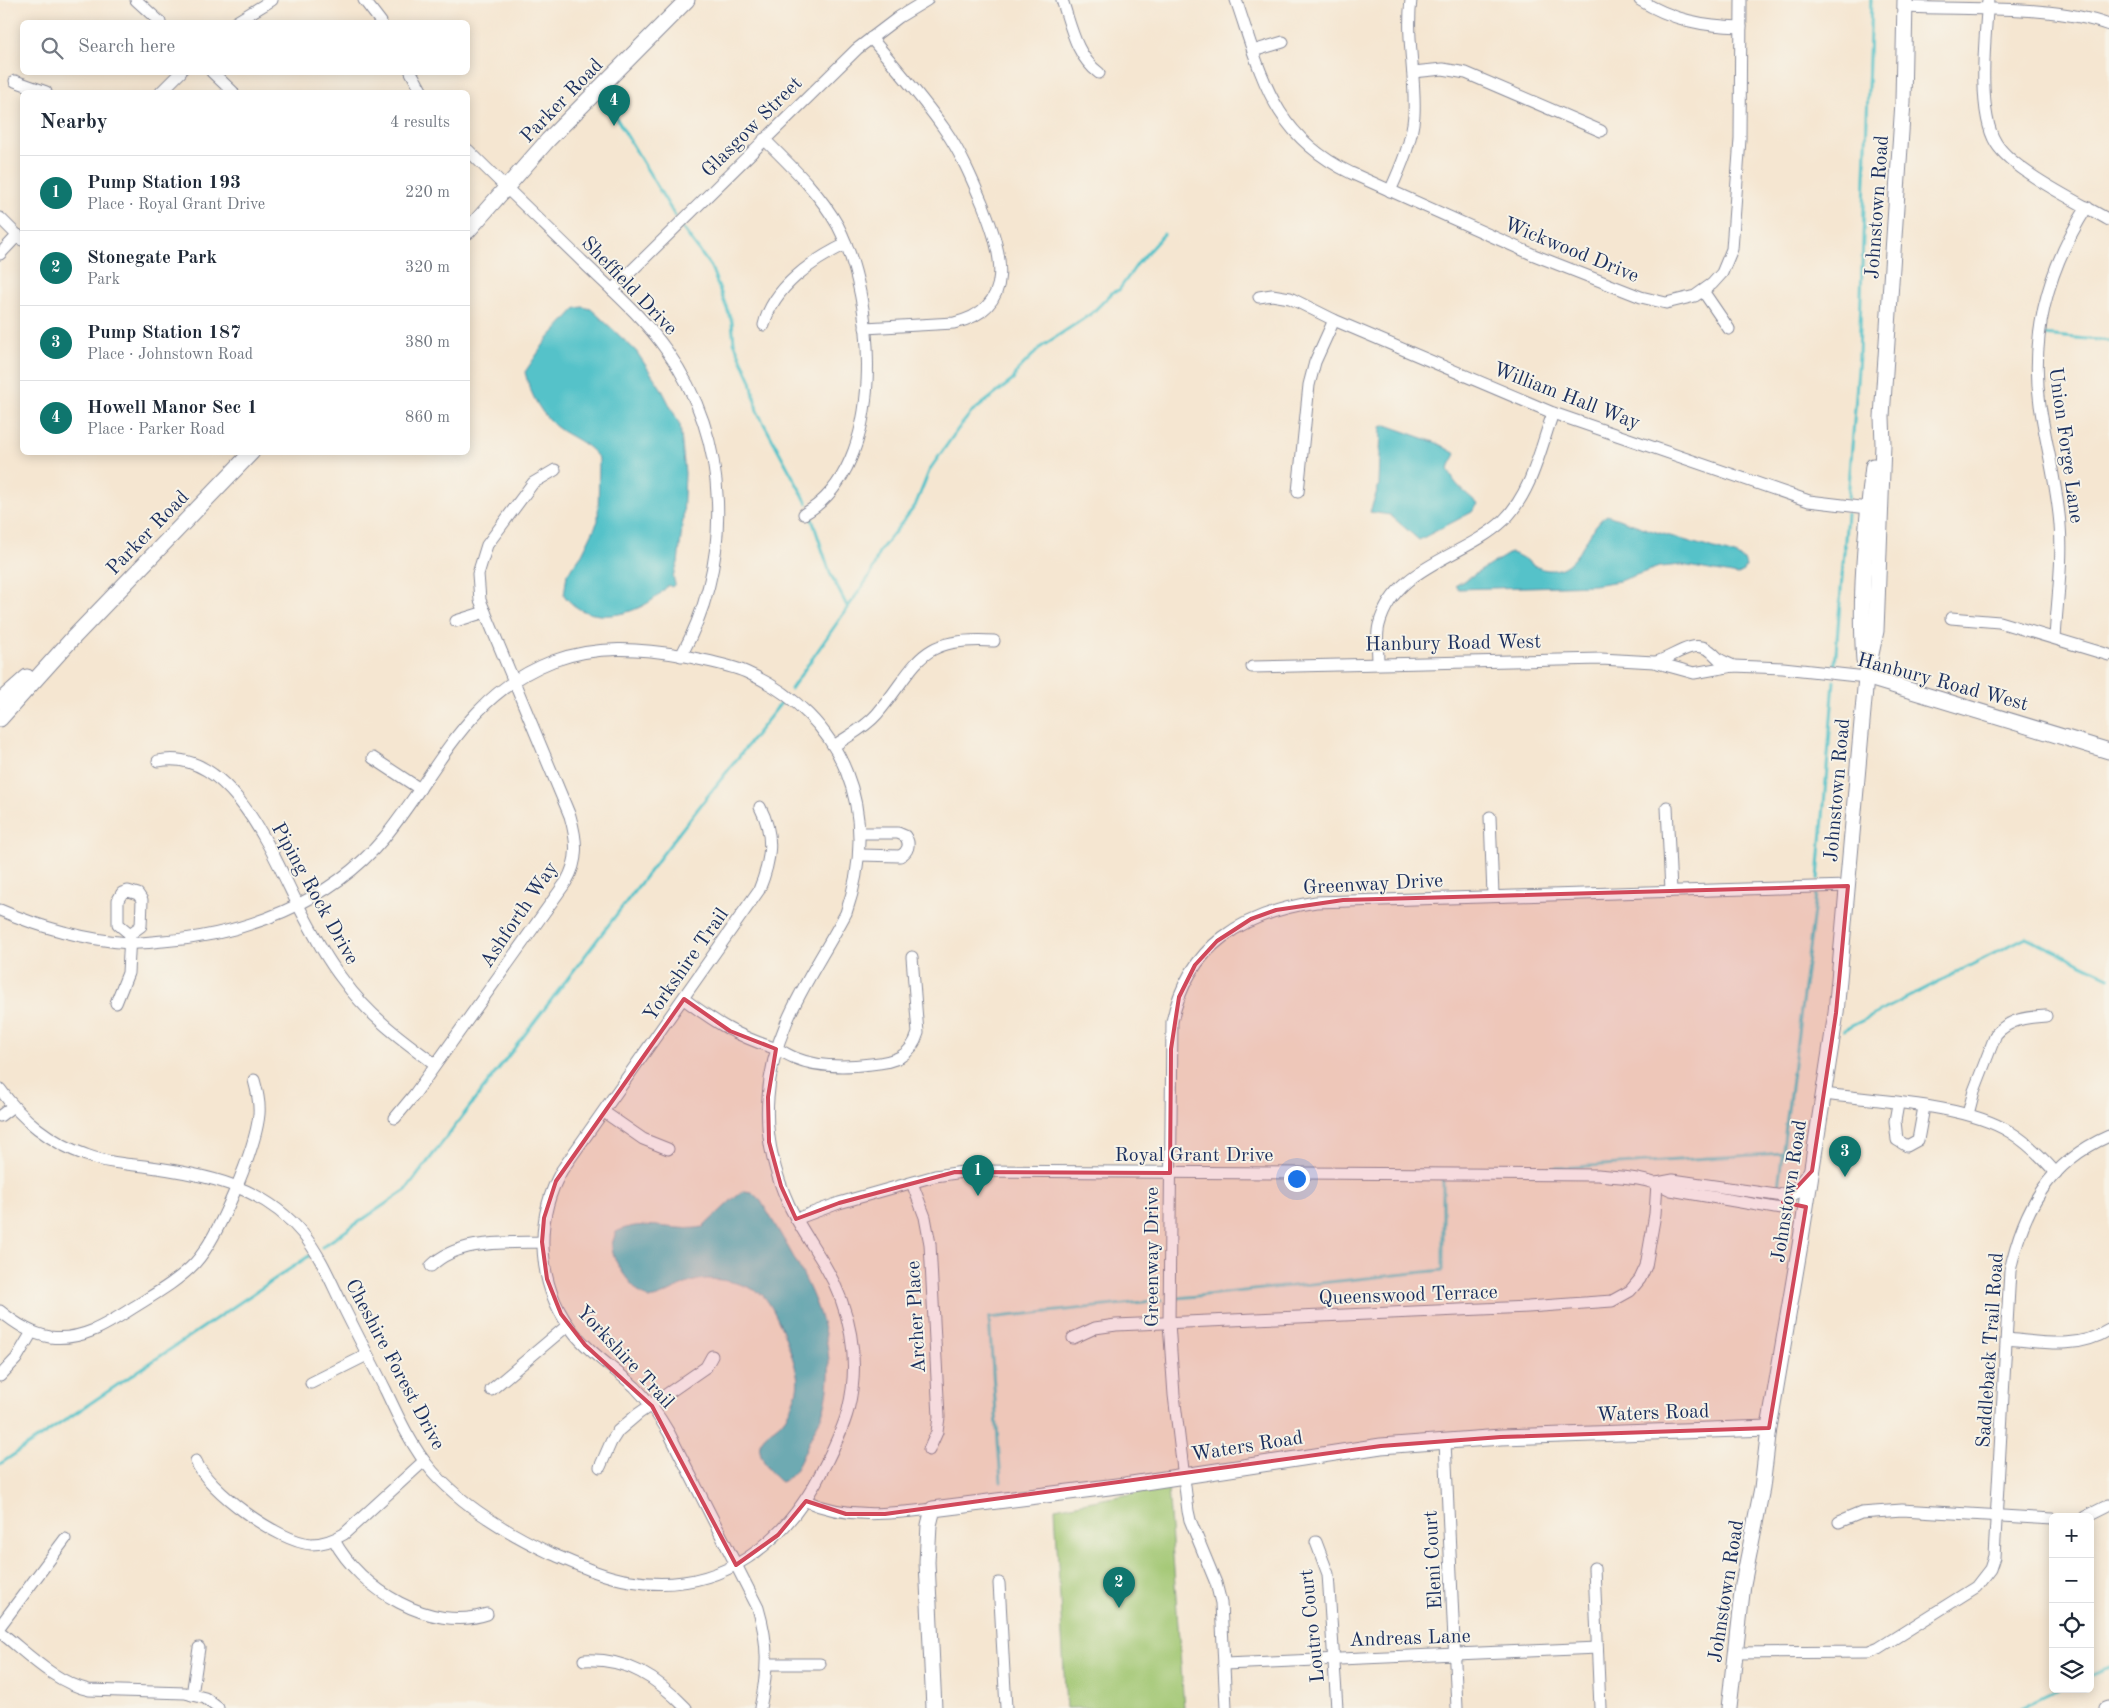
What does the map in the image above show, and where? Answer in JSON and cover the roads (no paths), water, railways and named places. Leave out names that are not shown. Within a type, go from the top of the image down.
[{"type":"main road","name":"Parker Road","points":[[470,230],[555,133],[687,0]]},
{"type":"main road","name":"Johnstown Road","points":[[1729,1708],[1743,1584],[1762,1488],[1769,1428],[1836,1013],[1866,677],[1876,631],[1883,444],[1882,417],[1903,102],[1905,4]]},
{"type":"main road","name":"Johnstown Road","points":[[1866,677],[1862,634],[1868,508],[1876,444],[1882,417]]},
{"type":"main road","name":"Parker Road","points":[[0,719],[72,639],[249,455]]},
{"type":"main road","name":"Parker Road","points":[[0,700],[72,639]]},
{"type":"main road","name":"Hanbury Road West","points":[[1866,677],[2109,751]]},
{"type":"main road","points":[[1787,1200],[1812,1171]]},
{"type":"main road","name":"Waters Road","points":[[932,1509],[1066,1493],[1355,1449],[1445,1441],[1769,1428]]},
{"type":"main road","points":[[932,1509],[927,1562],[934,1708]]},
{"type":"street","points":[[136,0],[158,20]]},
{"type":"street","points":[[239,20],[272,0]]},
{"type":"street","points":[[364,0],[380,20]]},
{"type":"street","name":"Glasgow Street","points":[[612,290],[832,72],[871,38],[927,0]]},
{"type":"street","points":[[1062,0],[1079,50],[1086,61],[1099,73]]},
{"type":"street","name":"Wickwood Drive","points":[[1236,0],[1264,82],[1276,107],[1296,134],[1308,146],[1336,166],[1534,255],[1641,297],[1653,301],[1674,302],[1686,300],[1703,291],[1722,273],[1732,249],[1740,139],[1740,0]]},
{"type":"street","points":[[1390,191],[1408,146],[1412,127],[1411,0]]},
{"type":"street","points":[[1640,0],[1670,16],[1694,23],[1741,26]]},
{"type":"street","points":[[1905,4],[1987,5],[2085,18],[2109,25]]},
{"type":"street","points":[[1987,5],[1984,110],[1996,143],[2016,164],[2109,220]]},
{"type":"street","points":[[866,328],[954,323],[965,320],[978,314],[992,300],[1000,281],[1001,268],[999,252],[986,213],[961,157],[934,115],[871,38]]},
{"type":"street","points":[[1253,51],[1283,42]]},
{"type":"street","points":[[1413,72],[1442,69],[1466,73],[1601,131]]},
{"type":"street","points":[[163,90],[177,75]]},
{"type":"street","points":[[215,75],[231,90]]},
{"type":"street","points":[[413,75],[421,90]]},
{"type":"street","points":[[15,81],[40,90]]},
{"type":"street","points":[[764,139],[818,196],[846,244],[858,279],[866,328],[866,395],[862,421],[853,451],[844,474],[834,489],[820,504],[804,514]]},
{"type":"street","name":"Sheffield Drive","points":[[470,152],[612,290],[656,336],[684,379],[705,429],[714,468],[718,512],[714,565],[703,607],[681,656]]},
{"type":"street","name":"Union Forge Lane","points":[[2055,638],[2060,526],[2055,482],[2040,406],[2037,358],[2039,331],[2050,280],[2063,249],[2088,207]]},
{"type":"street","points":[[0,218],[20,238],[0,254]]},
{"type":"street","points":[[764,325],[767,313],[775,300],[803,270],[828,252],[846,244]]},
{"type":"street","points":[[1703,291],[1729,329]]},
{"type":"street","name":"William Hall Way","points":[[1259,297],[1272,295],[1290,298],[1334,320],[1553,413],[1809,501],[1868,508]]},
{"type":"street","points":[[1298,492],[1309,385],[1315,362],[1334,320]]},
{"type":"street","points":[[1378,663],[1378,627],[1390,598],[1400,586],[1414,576],[1489,532],[1504,520],[1516,505],[1530,480],[1553,413]]},
{"type":"street","name":"Ashforth Way","points":[[396,1118],[566,882],[574,864],[576,842],[570,816],[478,589],[478,574],[483,552],[526,492],[542,476],[555,470]]},
{"type":"street","points":[[456,621],[486,612]]},
{"type":"street","points":[[1951,618],[1990,620],[2109,655]]},
{"type":"street","points":[[834,746],[869,722],[912,666],[925,654],[943,644],[966,639],[994,641]]},
{"type":"street","name":"Hanbury Road West","points":[[1654,662],[1669,659],[1687,648],[1696,646],[1706,648],[1719,659],[1733,666]]},
{"type":"street","name":"Cheshire Forest Drive","points":[[0,910],[41,926],[130,938],[207,935],[272,916],[298,905],[335,883],[363,860],[386,835],[471,717],[490,699],[514,681],[558,660],[593,651],[638,649],[724,664],[767,682],[800,706],[815,721],[834,746],[853,791],[860,833],[857,879],[846,913],[789,1013],[776,1049],[768,1097],[770,1142],[781,1186],[796,1219],[824,1264],[844,1303],[854,1356],[852,1392],[842,1428],[806,1501],[778,1535],[736,1565],[706,1577],[677,1583],[624,1580],[591,1570],[525,1541],[483,1515],[448,1488],[424,1461],[400,1422],[322,1261],[304,1235],[292,1222],[265,1200],[237,1186],[205,1175],[120,1164],[86,1156],[48,1136],[13,1106],[0,1089]]},
{"type":"street","name":"Hanbury Road West","points":[[1252,667],[1584,659],[1654,662],[1694,673],[1733,666],[1784,668],[1866,677]]},
{"type":"street","points":[[373,758],[420,789]]},
{"type":"street","name":"Piping Rock Drive","points":[[158,761],[175,760],[194,763],[212,773],[227,788],[259,828],[324,953],[365,1007],[393,1033],[435,1064]]},
{"type":"street","name":"Yorkshire Trail","points":[[760,807],[770,835],[770,856],[765,877],[752,903],[556,1181],[544,1218],[542,1242],[545,1268],[551,1290],[568,1325],[585,1345],[635,1388],[652,1406],[669,1433],[758,1608],[764,1628],[768,1664],[760,1708]]},
{"type":"street","points":[[1667,807],[1671,891]]},
{"type":"street","points":[[1490,817],[1493,895]]},
{"type":"street","points":[[860,833],[898,833],[905,836],[909,842],[907,851],[900,856],[860,855]]},
{"type":"street","name":"Greenway Drive","points":[[1226,1708],[1219,1593],[1190,1520],[1173,1386],[1169,1322],[1170,1050],[1174,1012],[1185,983],[1195,965],[1217,940],[1251,919],[1297,905],[1343,900],[1848,886]]},
{"type":"street","points":[[116,1003],[128,973],[130,938]]},
{"type":"street","points":[[684,999],[730,1031],[797,1059],[828,1066],[855,1066],[901,1058],[911,1049],[918,1033],[912,957]]},
{"type":"street","points":[[1968,1114],[1974,1091],[1996,1034],[2002,1027],[2018,1019],[2046,1016]]},
{"type":"street","points":[[0,1311],[32,1332],[62,1338],[88,1333],[111,1322],[176,1280],[195,1263],[211,1243],[237,1186],[259,1114],[259,1102],[254,1080]]},
{"type":"street","points":[[1824,1094],[1968,1114],[2010,1132],[2028,1144],[2056,1172]]},
{"type":"street","points":[[1898,1104],[1895,1132],[1897,1140],[1907,1146],[1918,1140],[1924,1107]]},
{"type":"street","points":[[0,1116],[13,1106]]},
{"type":"street","points":[[604,1112],[643,1139],[668,1149]]},
{"type":"street","name":"Saddleback Trail Road","points":[[1734,1654],[1857,1654],[1879,1648],[1979,1584],[1990,1569],[1994,1557],[2010,1271],[2018,1236],[2030,1207],[2056,1172],[2083,1149],[2109,1136]]},
{"type":"street","name":"Royal Grant Drive","points":[[796,1219],[839,1203],[942,1174],[970,1171],[1598,1175],[1636,1178],[1657,1183],[1674,1180],[1787,1200],[1806,1207]]},
{"type":"street","name":"Archer Place","points":[[912,1183],[925,1217],[930,1244],[939,1417],[937,1432],[929,1450]]},
{"type":"street","name":"Queenswood Terrace","points":[[1073,1338],[1094,1328],[1169,1322],[1528,1308],[1612,1301],[1630,1291],[1640,1279],[1646,1266],[1655,1214],[1657,1183]]},
{"type":"street","points":[[431,1266],[446,1254],[471,1247],[542,1242]]},
{"type":"street","points":[[491,1390],[568,1325]]},
{"type":"street","points":[[2007,1339],[2074,1344],[2090,1340],[2109,1330]]},
{"type":"street","points":[[0,1376],[16,1359],[32,1332]]},
{"type":"street","points":[[311,1383],[367,1356]]},
{"type":"street","points":[[600,1467],[618,1431],[706,1367],[712,1356]]},
{"type":"street","name":"Eleni Court","points":[[1445,1441],[1457,1708]]},
{"type":"street","points":[[196,1460],[199,1470],[213,1486],[286,1538],[311,1544],[334,1540],[350,1528],[424,1461]]},
{"type":"street","points":[[806,1501],[832,1511],[861,1515],[932,1509]]},
{"type":"street","points":[[2093,1513],[2109,1504]]},
{"type":"street","points":[[1839,1522],[1851,1516],[1874,1511],[2049,1519]]},
{"type":"street","points":[[0,1626],[65,1539]]},
{"type":"street","points":[[334,1540],[347,1560],[365,1578],[407,1606],[443,1618],[455,1619],[488,1614]]},
{"type":"street","name":"Loutro Court","points":[[1316,1542],[1328,1574],[1337,1708]]},
{"type":"street","points":[[1594,1568],[1600,1708]]},
{"type":"street","points":[[999,1583],[1006,1708]]},
{"type":"street","points":[[0,1632],[64,1682],[76,1687],[89,1690],[192,1695],[205,1698],[218,1708]]},
{"type":"street","points":[[192,1695],[199,1648]]},
{"type":"street","name":"Andreas Lane","points":[[1224,1664],[1597,1648]]},
{"type":"street","points":[[584,1660],[610,1660],[622,1663],[656,1682],[686,1708]]},
{"type":"street","points":[[768,1664],[820,1664]]},
{"type":"water","points":[[576,308],[591,309],[636,351],[661,388],[680,425],[685,473],[683,520],[678,563],[673,576],[675,584],[672,587],[668,585],[646,604],[632,611],[617,614],[602,615],[587,612],[574,606],[564,595],[567,574],[582,554],[598,521],[599,459],[587,446],[562,431],[548,419],[530,389],[525,372],[546,341]]},
{"type":"water","points":[[1386,425],[1437,443],[1456,454],[1448,469],[1457,485],[1478,504],[1472,512],[1419,540],[1390,515],[1370,512],[1379,485],[1381,427]]},
{"type":"water","points":[[1607,515],[1653,531],[1735,555],[1744,560],[1746,566],[1744,572],[1738,575],[1682,565],[1659,567],[1619,581],[1594,585],[1459,589],[1455,586],[1510,553],[1520,556],[1543,569],[1559,569],[1575,557],[1599,521]]},
{"type":"water","points":[[745,1191],[752,1192],[761,1201],[803,1274],[823,1326],[828,1353],[829,1380],[823,1413],[795,1470],[787,1479],[781,1482],[763,1460],[760,1444],[766,1434],[781,1422],[789,1412],[798,1385],[798,1377],[782,1329],[766,1299],[755,1290],[742,1285],[706,1279],[691,1282],[663,1295],[649,1299],[637,1290],[624,1275],[612,1251],[616,1232],[627,1228],[648,1225],[681,1228],[703,1227],[738,1194]]},
{"type":"waterway","points":[[1848,499],[1859,356],[1871,0]]},
{"type":"waterway","points":[[608,104],[675,216]]},
{"type":"waterway","points":[[681,226],[711,267],[732,322],[734,342],[751,381],[757,411],[807,503]]},
{"type":"waterway","points":[[791,689],[871,574],[879,552],[915,506],[930,469],[971,413],[1013,380],[1018,370],[1041,347],[1092,313],[1113,292],[1119,290],[1138,263],[1164,234]]},
{"type":"waterway","points":[[2043,335],[2109,341]]},
{"type":"waterway","points":[[1835,665],[1847,514]]},
{"type":"waterway","points":[[812,519],[830,573],[848,608]]},
{"type":"waterway","points":[[1818,879],[1834,681]]},
{"type":"waterway","points":[[322,1247],[406,1190],[678,834],[784,699]]},
{"type":"waterway","points":[[1778,1187],[1816,895]]},
{"type":"waterway","points":[[1844,1030],[2026,937],[2109,977]]},
{"type":"waterway","points":[[1544,1169],[1783,1153]]},
{"type":"waterway","points":[[1178,1298],[1443,1270],[1443,1177]]},
{"type":"waterway","points":[[0,1464],[309,1256]]},
{"type":"waterway","points":[[1001,1482],[989,1318],[1162,1300]]},
{"type":"waterway","points":[[2094,1673],[2109,1667]]},
{"type":"waterway","points":[[2020,1708],[2051,1693]]},
{"type":"place","name":"Howell Manor Sec 1","points":[[614,126]]},
{"type":"place","name":"Pump Station 187","points":[[1845,1177]]},
{"type":"place","name":"Pump Station 193","points":[[978,1196]]},
{"type":"place","name":"Stonegate Park","points":[[1119,1608]]}]
